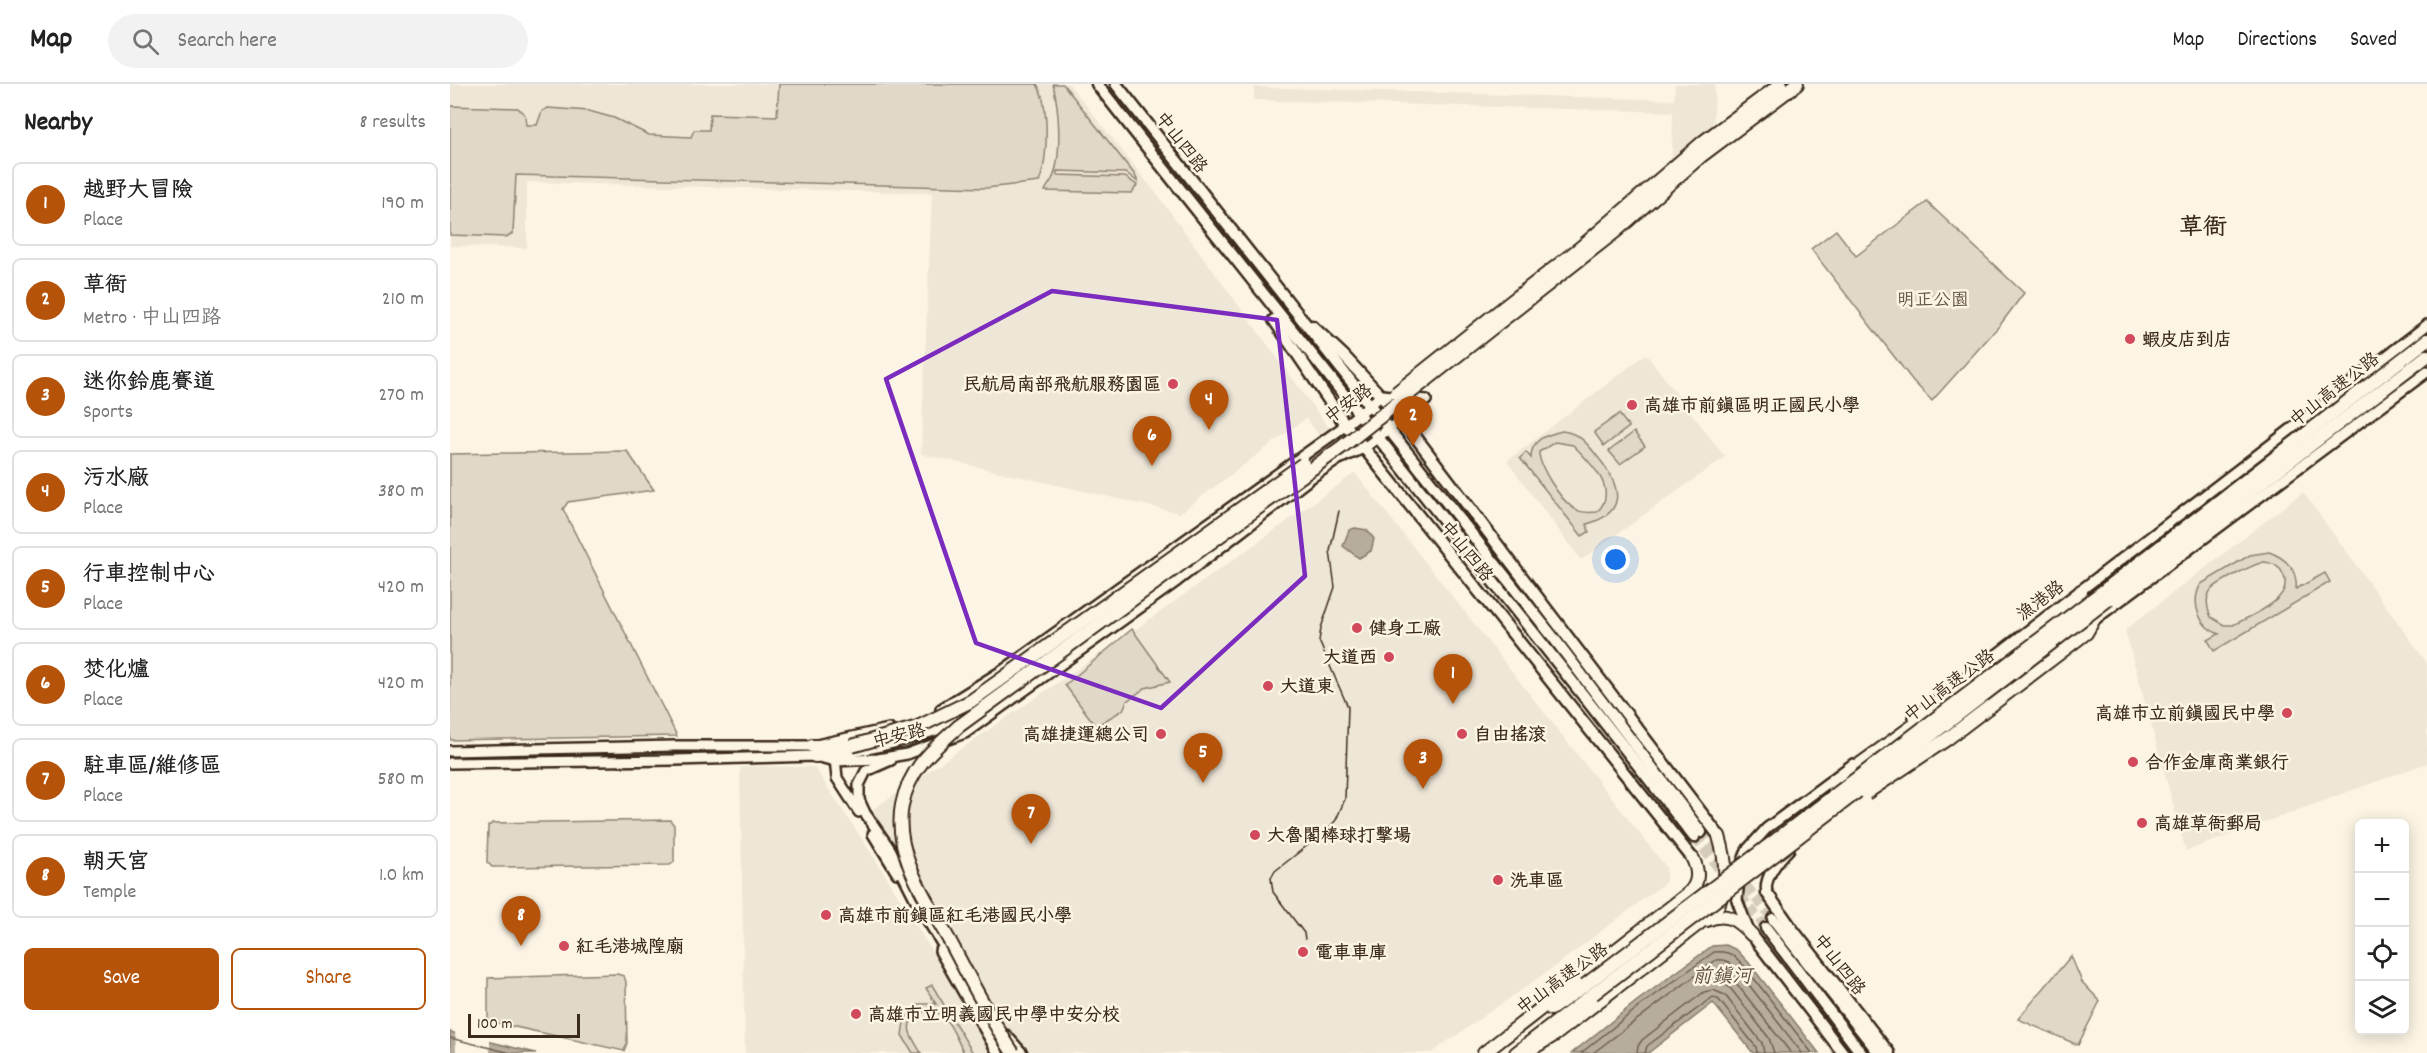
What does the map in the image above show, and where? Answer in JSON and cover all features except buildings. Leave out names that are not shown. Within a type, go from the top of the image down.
[{"type":"highway","points":[[1493,322],[1703,142],[1781,84]]},
{"type":"highway","points":[[1013,1053],[992,1021],[925,897],[907,857],[902,836],[903,799],[914,771],[925,756],[959,726],[1616,231],[1701,156],[1797,84]]},
{"type":"highway","name":"中山高速公路","points":[[1827,808],[2427,340]]},
{"type":"highway","name":"中山高速公路","points":[[1516,1053],[1589,990],[2427,356]]},
{"type":"highway","points":[[813,751],[853,748],[918,727],[971,701],[1301,470]]},
{"type":"highway","points":[[1005,1053],[987,1026],[898,853],[894,812],[906,772],[921,752],[957,721],[1301,470]]},
{"type":"highway","points":[[1827,808],[1856,767],[1968,686],[2073,605],[2081,591]]},
{"type":"highway","points":[[1827,808],[1883,784],[2086,633],[2094,619]]},
{"type":"highway","points":[[1525,1053],[1556,1034],[1715,911],[1724,890],[1726,871],[1719,836]]},
{"type":"highway","points":[[1486,1053],[1689,893],[1695,887],[1698,877],[1693,860]]},
{"type":"highway","points":[[1706,920],[1713,917],[1731,918],[1752,935]]},
{"type":"highway","name":"中山高速公路","points":[[1486,1053],[1589,990]]},
{"type":"main road","name":"中山四路","points":[[1097,84],[1377,438],[1698,835],[1553,637],[1368,406],[1116,84]]},
{"type":"main road","name":"中山四路","points":[[1229,252],[1345,424],[1693,860]]},
{"type":"main road","name":"中山四路","points":[[1290,306],[1382,395],[1719,836]]},
{"type":"main road","name":"中山四路","points":[[1767,893],[1889,1053]]},
{"type":"main road","name":"中山四路","points":[[1773,919],[1879,1053]]},
{"type":"main road","name":"中山四路","points":[[1766,928],[1861,1053]]},
{"type":"main road","points":[[1752,935],[1843,1053]]},
{"type":"street","name":"漁港路","points":[[1752,935],[1746,926],[1737,900],[1742,862],[1755,839],[1767,828],[2081,591],[2427,325]]},
{"type":"street","points":[[1767,893],[1765,885],[1786,850],[2427,372]]},
{"type":"street","name":"中安路","points":[[834,750],[921,720],[955,702],[1005,669],[1267,481],[1382,395],[1426,400],[1364,448],[1339,459],[1171,574],[1047,665]]},
{"type":"street","name":"中安路","points":[[1040,656],[1240,511],[1267,481]]},
{"type":"street","name":"中安路","points":[[834,750],[878,759],[907,754],[965,733],[1177,581],[1279,501]]},
{"type":"street","points":[[450,751],[675,746],[813,751]]},
{"type":"street","points":[[834,750],[837,778],[897,874],[998,1053]]},
{"type":"street","points":[[450,763],[675,760],[813,751]]},
{"type":"street","points":[[907,754],[866,771],[859,785],[859,800],[865,813],[890,849],[920,908],[983,1008],[1022,1053]]},
{"type":"highlighted area","points":[[1052,291],[1277,320],[1305,576],[1161,708],[976,643],[886,379]]},
{"type":"shaded area","points":[[450,84],[1069,84],[1159,197],[1331,431],[1321,438],[1306,418],[1180,513],[921,454],[932,193],[527,182],[527,248],[450,246]]},
{"type":"shaded area","points":[[1675,84],[1715,84],[1713,130],[1677,160],[1672,159],[1673,112],[1254,100],[1254,87],[1674,100]]},
{"type":"shaded area","name":"高雄市前鎮區明正國民小學","points":[[1646,354],[1725,457],[1581,560],[1507,461]]},
{"type":"shaded area","points":[[1355,473],[1666,867],[1666,882],[1554,967],[1431,1053],[1030,1053],[1021,1046],[991,1009],[869,812],[1136,629]]},
{"type":"shaded area","name":"高雄市立前鎮國民中學","points":[[2303,492],[2427,663],[2427,763],[2186,851],[2125,630]]},
{"type":"shaded area","points":[[748,766],[814,767],[881,868],[991,1053],[745,1053],[740,768]]},
{"type":"green space","points":[[779,84],[1037,84],[1046,119],[1046,147],[1039,182],[986,188],[516,175],[513,233],[506,237],[450,235],[450,106],[518,108],[525,115],[526,125],[537,125],[542,111],[548,108],[589,111],[614,118],[649,135],[691,137],[694,130],[709,130],[710,114],[777,116]]},
{"type":"green space","points":[[1053,84],[1063,84],[1135,175],[1138,182],[1126,173],[1057,171],[1057,175],[1125,177],[1137,185],[1132,193],[1045,191],[1054,175],[1059,142],[1057,105]]},
{"type":"green space","name":"明正公園","points":[[1927,202],[2024,293],[2000,325],[1932,401],[1913,381],[1811,249],[1836,230],[1856,256]]},
{"type":"green space","points":[[1619,414],[1629,427],[1604,446],[1594,432]]},
{"type":"green space","points":[[1562,431],[1574,434],[1597,455],[1608,471],[1616,490],[1614,507],[1600,519],[1587,524],[1589,532],[1582,536],[1520,458],[1526,452],[1531,458],[1534,446],[1540,439]],"holes":[[[1555,442],[1573,445],[1594,468],[1604,485],[1603,503],[1597,512],[1579,511],[1568,504],[1542,466],[1539,452]]]},
{"type":"green space","points":[[1634,432],[1645,446],[1620,464],[1609,451]]},
{"type":"green space","points":[[627,451],[654,490],[568,502],[563,509],[677,736],[450,740],[450,454]]},
{"type":"green space","points":[[2269,552],[2286,561],[2295,576],[2296,589],[2325,573],[2330,582],[2214,651],[2208,640],[2219,634],[2206,626],[2198,614],[2196,599],[2198,591],[2201,584],[2250,555]],"holes":[[[2265,562],[2278,567],[2283,574],[2285,583],[2277,599],[2260,612],[2233,625],[2224,625],[2211,617],[2207,604],[2211,590],[2245,569]]]},
{"type":"green space","points":[[1132,629],[1170,682],[1145,688],[1127,701],[1123,710],[1096,726],[1065,685]]},
{"type":"green space","points":[[670,820],[674,825],[674,862],[670,865],[492,867],[487,862],[488,826],[493,823]]},
{"type":"green space","points":[[2071,956],[2082,982],[2100,1001],[2078,1045],[2018,1019]]},
{"type":"green space","points":[[617,974],[624,976],[626,982],[627,1043],[624,1051],[488,1021],[488,978]]},
{"type":"green space","points":[[932,985],[973,1053],[964,1053],[943,1016],[932,1011],[915,1016],[909,1026],[921,1053],[913,1053],[902,1035],[904,1022],[914,1007],[919,1004],[936,1004],[926,988]]},
{"type":"water","points":[[1355,528],[1367,530],[1374,539],[1371,551],[1359,558],[1343,546],[1349,530]]},
{"type":"water","name":"前鎮河","points":[[1726,945],[1737,950],[1749,963],[1819,1053],[1753,1053],[1713,1003],[1648,1053],[1572,1053],[1637,1001],[1712,946]]},
{"type":"water","points":[[450,1032],[536,1053],[450,1053]]},
{"type":"pier","points":[[455,1030],[490,1038],[490,1053],[456,1053]]},
{"type":"tunnel","points":[[1701,832],[1725,861]]},
{"type":"tunnel","points":[[1694,837],[1766,928]]},
{"type":"tunnel","points":[[1737,875],[1773,919]]},
{"type":"tram line","points":[[1305,939],[1304,933],[1273,892],[1271,878],[1275,871],[1327,830],[1336,820],[1345,799],[1348,707],[1319,641],[1335,587],[1330,551],[1339,511]]},
{"type":"place","name":"蝦皮店到店","points":[[2130,339]]},
{"type":"place","name":"民航局南部飛航服務園區","points":[[1173,384]]},
{"type":"place","name":"高雄市前鎮區明正國民小學","points":[[1632,405]]},
{"type":"place","name":"污水廠","points":[[1209,430]]},
{"type":"place","name":"草衙","points":[[1413,446]]},
{"type":"place","name":"焚化爐","points":[[1152,466]]},
{"type":"place","name":"健身工廠","points":[[1357,628]]},
{"type":"place","name":"大道西","points":[[1389,657]]},
{"type":"place","name":"大道東","points":[[1268,686]]},
{"type":"place","name":"越野大冒險","points":[[1453,704]]},
{"type":"place","name":"高雄市立前鎮國民中學","points":[[2287,713]]},
{"type":"place","name":"高雄捷運總公司","points":[[1161,734]]},
{"type":"place","name":"自由搖滾","points":[[1462,734]]},
{"type":"place","name":"合作金庫商業銀行","points":[[2133,762]]},
{"type":"place","name":"行車控制中心","points":[[1203,783]]},
{"type":"place","name":"迷你鈴鹿賽道","points":[[1423,789]]},
{"type":"place","name":"高雄草衙郵局","points":[[2142,823]]},
{"type":"place","name":"大魯閣棒球打擊場","points":[[1255,835]]},
{"type":"place","name":"駐車區/維修區","points":[[1031,844]]},
{"type":"place","name":"洗車區","points":[[1498,880]]},
{"type":"place","name":"高雄市前鎮區紅毛港國民小學","points":[[826,915]]},
{"type":"place","name":"朝天宮","points":[[521,946]]},
{"type":"place","name":"紅毛港城隍廟","points":[[564,946]]},
{"type":"place","name":"電車車庫","points":[[1303,952]]},
{"type":"place","name":"高雄市立明義國民中學中安分校","points":[[856,1014]]},
{"type":"district","name":"草衙","points":[[2203,226]]}]
